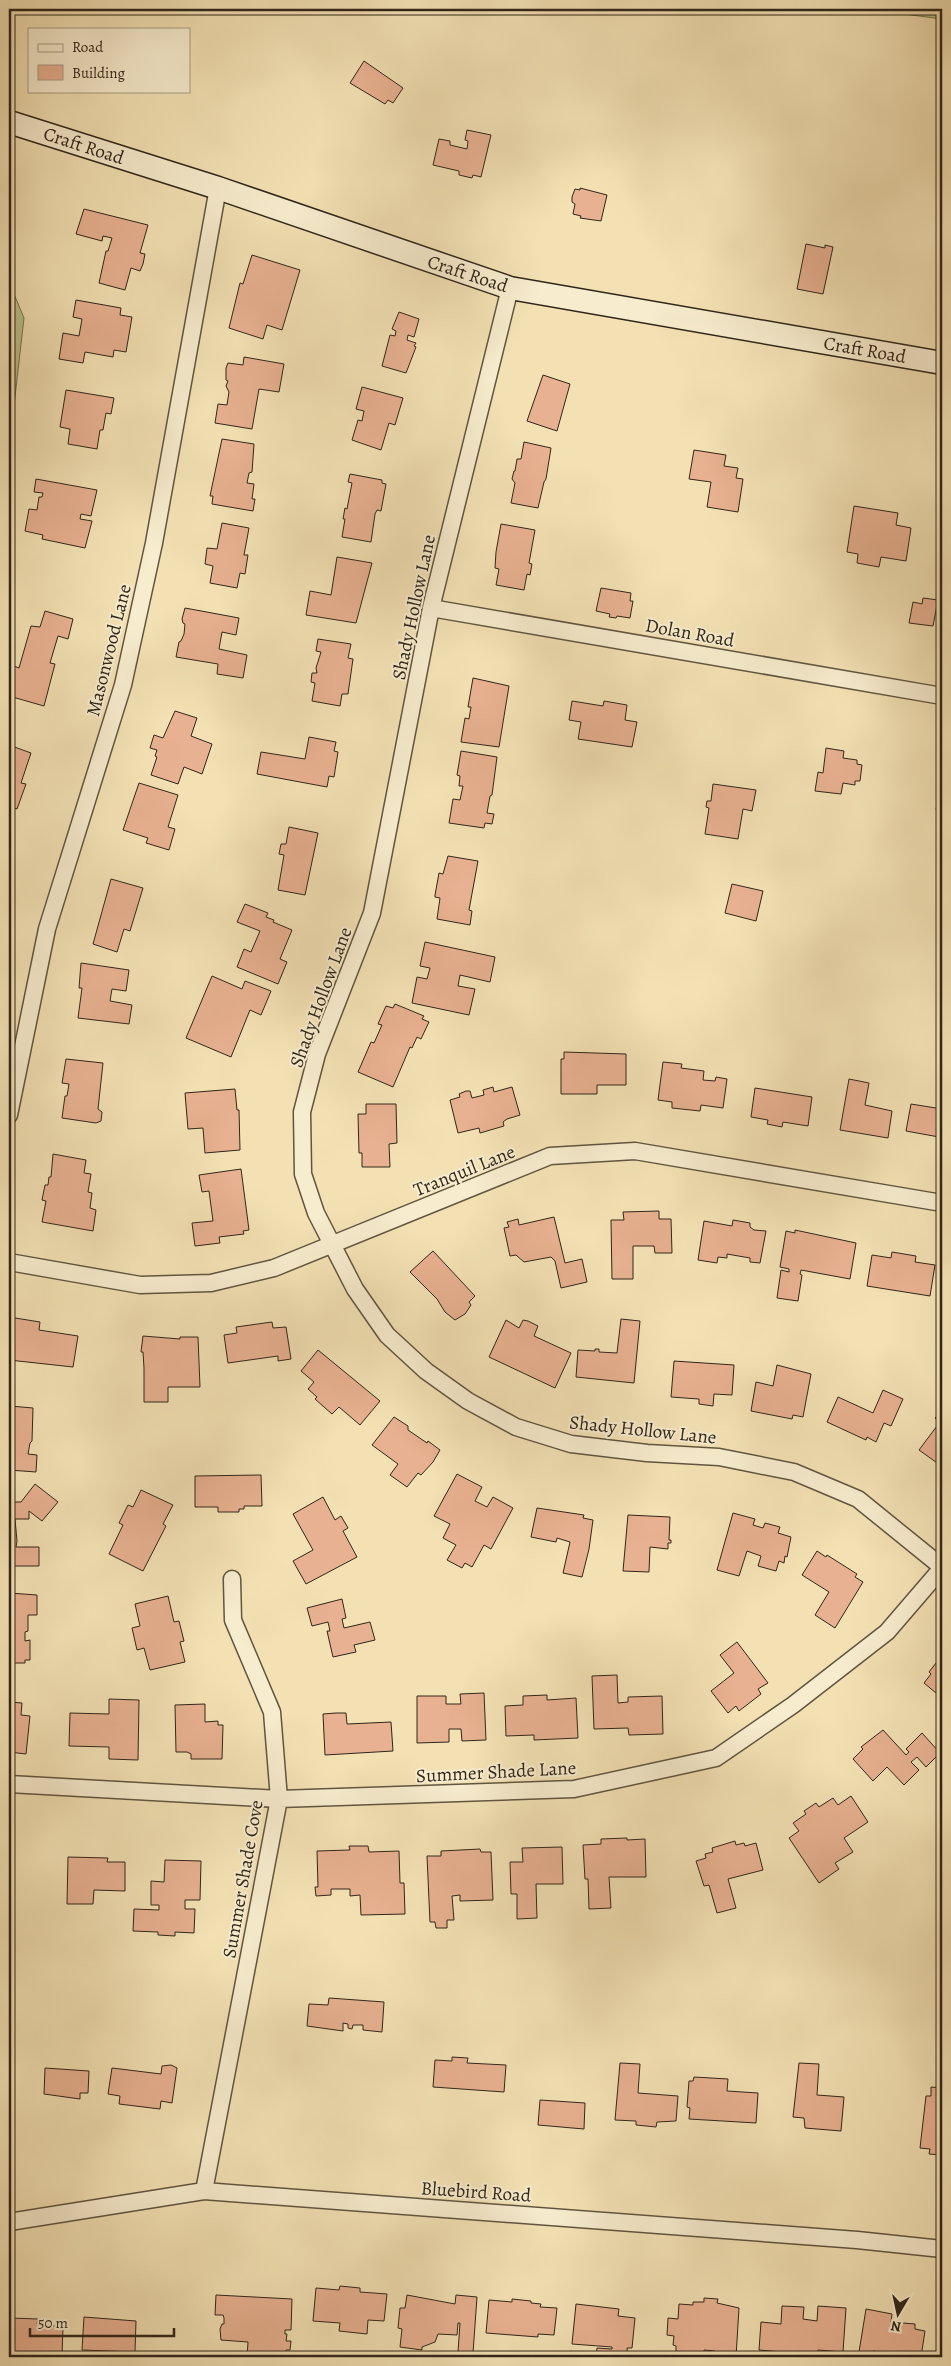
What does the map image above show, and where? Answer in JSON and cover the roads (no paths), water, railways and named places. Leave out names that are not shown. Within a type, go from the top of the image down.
[{"type":"street","name":"Craft Road","points":[[9,122],[218,188],[510,288],[942,363]]},
{"type":"street","name":"Masonwood Lane","points":[[9,1116],[47,929],[124,685],[154,543],[218,188]]},
{"type":"street","name":"Shady Hollow Lane","points":[[510,288],[431,608],[372,913],[317,1054],[302,1112],[304,1174],[316,1213],[355,1289],[387,1335],[426,1371],[468,1400],[516,1427],[571,1444],[647,1453],[719,1457],[794,1472],[858,1500],[942,1567]]},
{"type":"street","name":"Dolan Road","points":[[431,608],[942,696]]},
{"type":"street","name":"Tranquil Lane","points":[[9,1262],[140,1285],[211,1283],[274,1268],[333,1246],[550,1156],[635,1151],[942,1203]]},
{"type":"street","name":"Summer Shade Lane","points":[[9,1784],[278,1799],[574,1789],[716,1758],[793,1705],[887,1632],[942,1567]]},
{"type":"street","name":"Summer Shade Cove","points":[[204,2191],[278,1799],[272,1712],[233,1620],[232,1579]]},
{"type":"street","name":"Bluebird Road","points":[[9,2222],[204,2191],[857,2240],[942,2249]]}]
